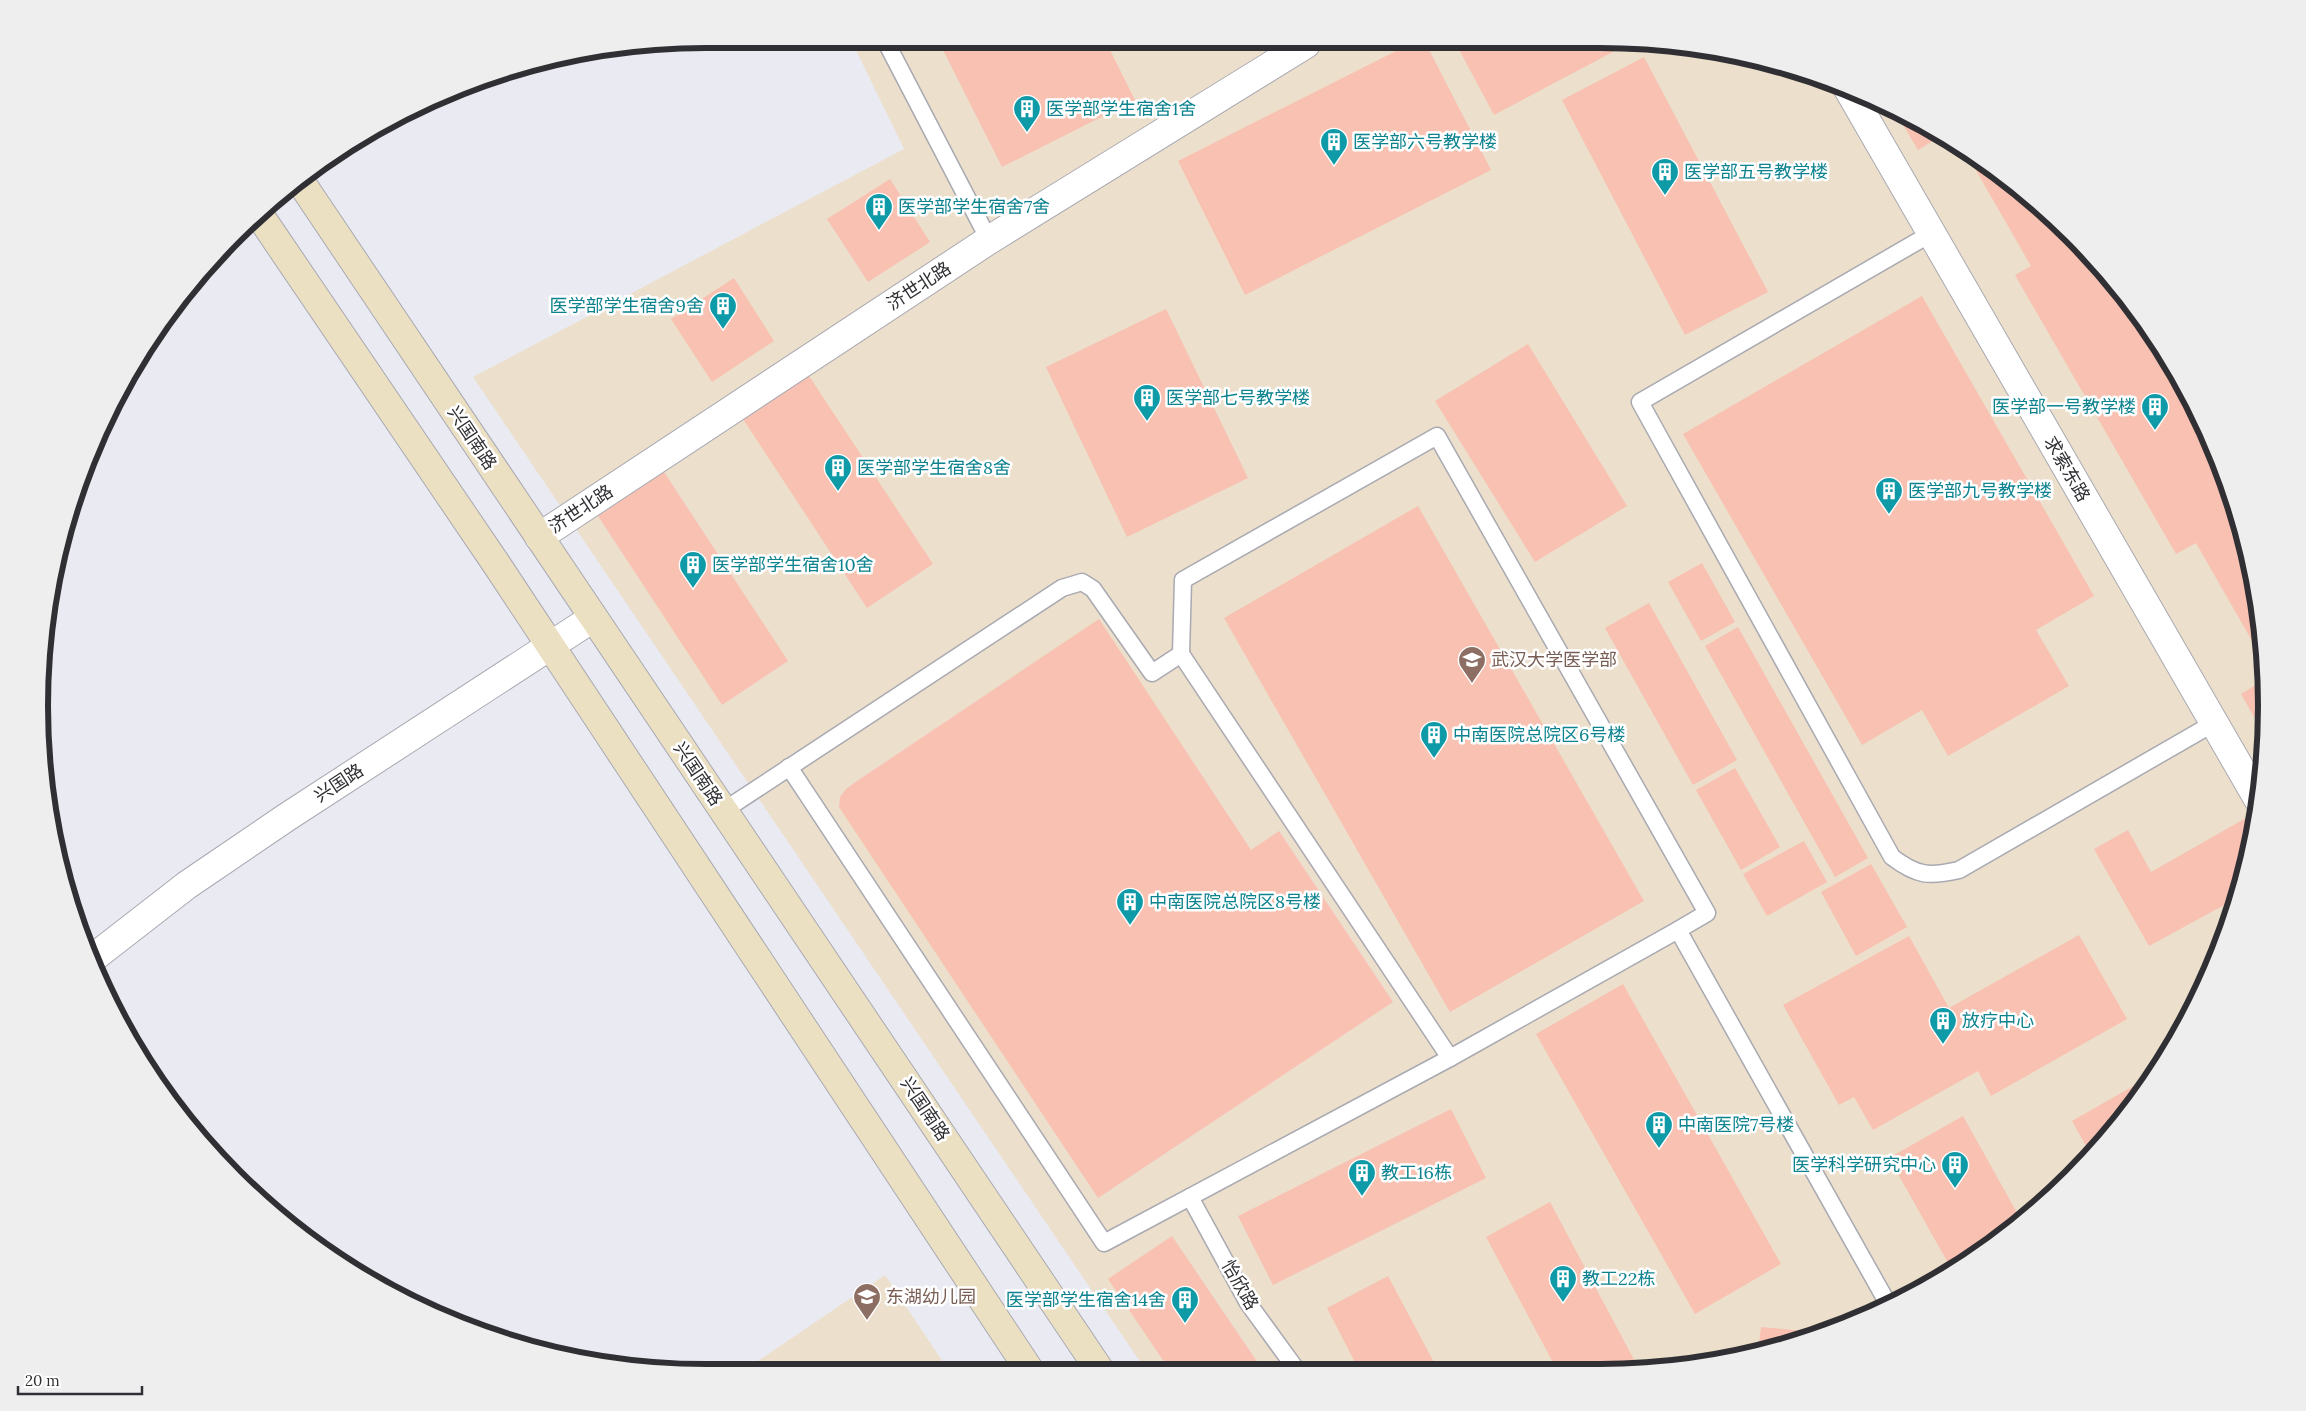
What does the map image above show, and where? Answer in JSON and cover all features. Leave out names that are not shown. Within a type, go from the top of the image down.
[{"type":"main road","name":"兴国南路","points":[[303,185],[1096,1364]]},
{"type":"main road","points":[[262,220],[550,645],[1025,1364]]},
{"type":"street","name":"济世北路","points":[[539,537],[989,240],[1300,48]]},
{"type":"street","name":"求索东路","points":[[1854,99],[2253,791]]},
{"type":"street","name":"兴国路","points":[[97,955],[195,880],[287,817],[593,618]]},
{"type":"lane","points":[[889,48],[989,240]]},
{"type":"lane","points":[[1932,233],[1640,402],[1892,857],[1907,868],[1924,875],[1940,875],[1959,870],[2214,723]]},
{"type":"lane","points":[[789,767],[1104,1243],[1450,1058],[1707,913],[1437,436],[1183,580],[1181,654],[1450,1058]]},
{"type":"lane","points":[[723,811],[1054,594],[1075,583],[1082,582],[1092,590],[1152,673],[1181,654]]},
{"type":"lane","points":[[1678,930],[1885,1299]]},
{"type":"lane","name":"怡欣路","points":[[1190,1196],[1248,1303],[1292,1364]]},
{"type":"shaded area","name":"武汉大学医学部","points":[[855,48],[1644,49],[1729,60],[1812,82],[1892,115],[1966,158],[2001,183],[2019,198],[2249,596],[2253,620],[2257,662],[2257,749],[2246,834],[2236,876],[2224,917],[2191,997],[2148,1071],[2123,1106],[2066,1171],[2001,1228],[1966,1253],[1892,1296],[1812,1329],[1771,1341],[1729,1351],[1686,1358],[1600,1364],[1142,1364],[473,377],[904,149]]},
{"type":"shaded area","name":"东湖幼儿园","points":[[885,1275],[944,1364],[753,1364]]},
{"type":"building","name":"医学部学生宿舍1舍","points":[[942,48],[1109,48],[1135,100],[1002,167]]},
{"type":"building","name":"医学部六号教学楼","points":[[1402,48],[1428,48],[1491,170],[1245,295],[1178,161]]},
{"type":"building","points":[[1458,48],[1620,48],[1494,115]]},
{"type":"building","name":"医学部五号教学楼","points":[[1644,57],[1768,292],[1685,335],[1562,100]]},
{"type":"building","points":[[1900,119],[1935,139],[1918,150]]},
{"type":"building","name":"医学部一号教学楼","points":[[1971,161],[2001,183],[2066,240],[2123,305],[2148,340],[2170,377],[2191,414],[2224,494],[2246,577],[2256,647],[2196,543],[2176,554],[2015,275],[2031,266]]},
{"type":"building","name":"医学部学生宿舍7舍","points":[[890,179],[930,242],[868,282],[827,219]]},
{"type":"building","name":"医学部学生宿舍9舍","points":[[734,278],[774,341],[712,382],[671,319]]},
{"type":"building","name":"医学部九号教学楼","points":[[1922,296],[2094,596],[2036,630],[2069,686],[1948,756],[1922,710],[1862,745],[1683,434]]},
{"type":"building","name":"医学部七号教学楼","points":[[1166,309],[1248,478],[1127,537],[1046,367]]},
{"type":"building","points":[[1528,344],[1627,506],[1535,562],[1435,401]]},
{"type":"building","name":"医学部学生宿舍8舍","points":[[809,376],[933,564],[867,608],[743,419]]},
{"type":"building","name":"医学部学生宿舍10舍","points":[[664,472],[788,661],[722,705],[598,516]]},
{"type":"building","name":"中南医院总院区6号楼","points":[[1418,506],[1644,901],[1450,1012],[1224,618]]},
{"type":"building","points":[[1702,563],[1735,622],[1701,641],[1668,582]]},
{"type":"building","points":[[1649,603],[1737,760],[1693,785],[1605,628]]},
{"type":"building","name":"中南医院总院区8号楼","points":[[1099,619],[1251,850],[1279,831],[1393,1002],[1098,1198],[839,807],[840,797],[846,789],[857,781]]},
{"type":"building","points":[[1738,627],[1868,858],[1835,877],[1705,646]]},
{"type":"building","points":[[2257,684],[2258,723],[2241,694]]},
{"type":"building","points":[[1735,768],[1780,847],[1741,870],[1696,790]]},
{"type":"building","points":[[2246,818],[2248,821],[2228,903],[2149,946],[2094,849],[2128,830],[2151,872]]},
{"type":"building","points":[[1804,841],[1827,882],[1767,916],[1743,874]]},
{"type":"building","points":[[1871,864],[1907,927],[1856,956],[1821,892]]},
{"type":"building","name":"放疗中心","points":[[2079,935],[2127,1019],[1991,1096],[1978,1071],[1873,1130],[1854,1097],[1839,1105],[1783,1005],[1909,936],[1949,1008]]},
{"type":"building","name":"中南医院7号楼","points":[[1623,984],[1781,1264],[1695,1314],[1536,1034]]},
{"type":"building","points":[[2140,1082],[2123,1106],[2087,1148],[2072,1121]]},
{"type":"building","name":"教工16栋","points":[[1451,1109],[1486,1178],[1273,1285],[1238,1216]]},
{"type":"building","name":"医学科学研究中心","points":[[1963,1116],[2018,1214],[2001,1228],[1948,1264],[1889,1158]]},
{"type":"building","name":"教工22栋","points":[[1550,1202],[1635,1362],[1554,1364],[1486,1237]]},
{"type":"building","name":"医学部学生宿舍14舍","points":[[1172,1236],[1259,1364],[1166,1364],[1108,1279]]},
{"type":"building","points":[[1388,1276],[1435,1364],[1356,1364],[1327,1308]]},
{"type":"building","points":[[1761,1327],[1805,1331],[1771,1341],[1759,1344]]},
{"type":"place","name":"医学部学生宿舍1舍","points":[[1027,133]]},
{"type":"place","name":"医学部六号教学楼","points":[[1334,166]]},
{"type":"place","name":"医学部五号教学楼","points":[[1665,196]]},
{"type":"place","name":"医学部学生宿舍7舍","points":[[879,231]]},
{"type":"place","name":"医学部学生宿舍9舍","points":[[723,330]]},
{"type":"place","name":"医学部七号教学楼","points":[[1147,422]]},
{"type":"place","name":"医学部一号教学楼","points":[[2155,431]]},
{"type":"place","name":"医学部学生宿舍8舍","points":[[838,492]]},
{"type":"place","name":"医学部九号教学楼","points":[[1889,515]]},
{"type":"place","name":"医学部学生宿舍10舍","points":[[693,589]]},
{"type":"place","name":"武汉大学医学部","points":[[1472,684]]},
{"type":"place","name":"中南医院总院区6号楼","points":[[1434,759]]},
{"type":"place","name":"中南医院总院区8号楼","points":[[1130,926]]},
{"type":"place","name":"放疗中心","points":[[1943,1045]]},
{"type":"place","name":"中南医院7号楼","points":[[1659,1149]]},
{"type":"place","name":"医学科学研究中心","points":[[1955,1189]]},
{"type":"place","name":"教工16栋","points":[[1362,1197]]},
{"type":"place","name":"教工22栋","points":[[1563,1303]]},
{"type":"place","name":"东湖幼儿园","points":[[867,1321]]},
{"type":"place","name":"医学部学生宿舍14舍","points":[[1185,1324]]}]
